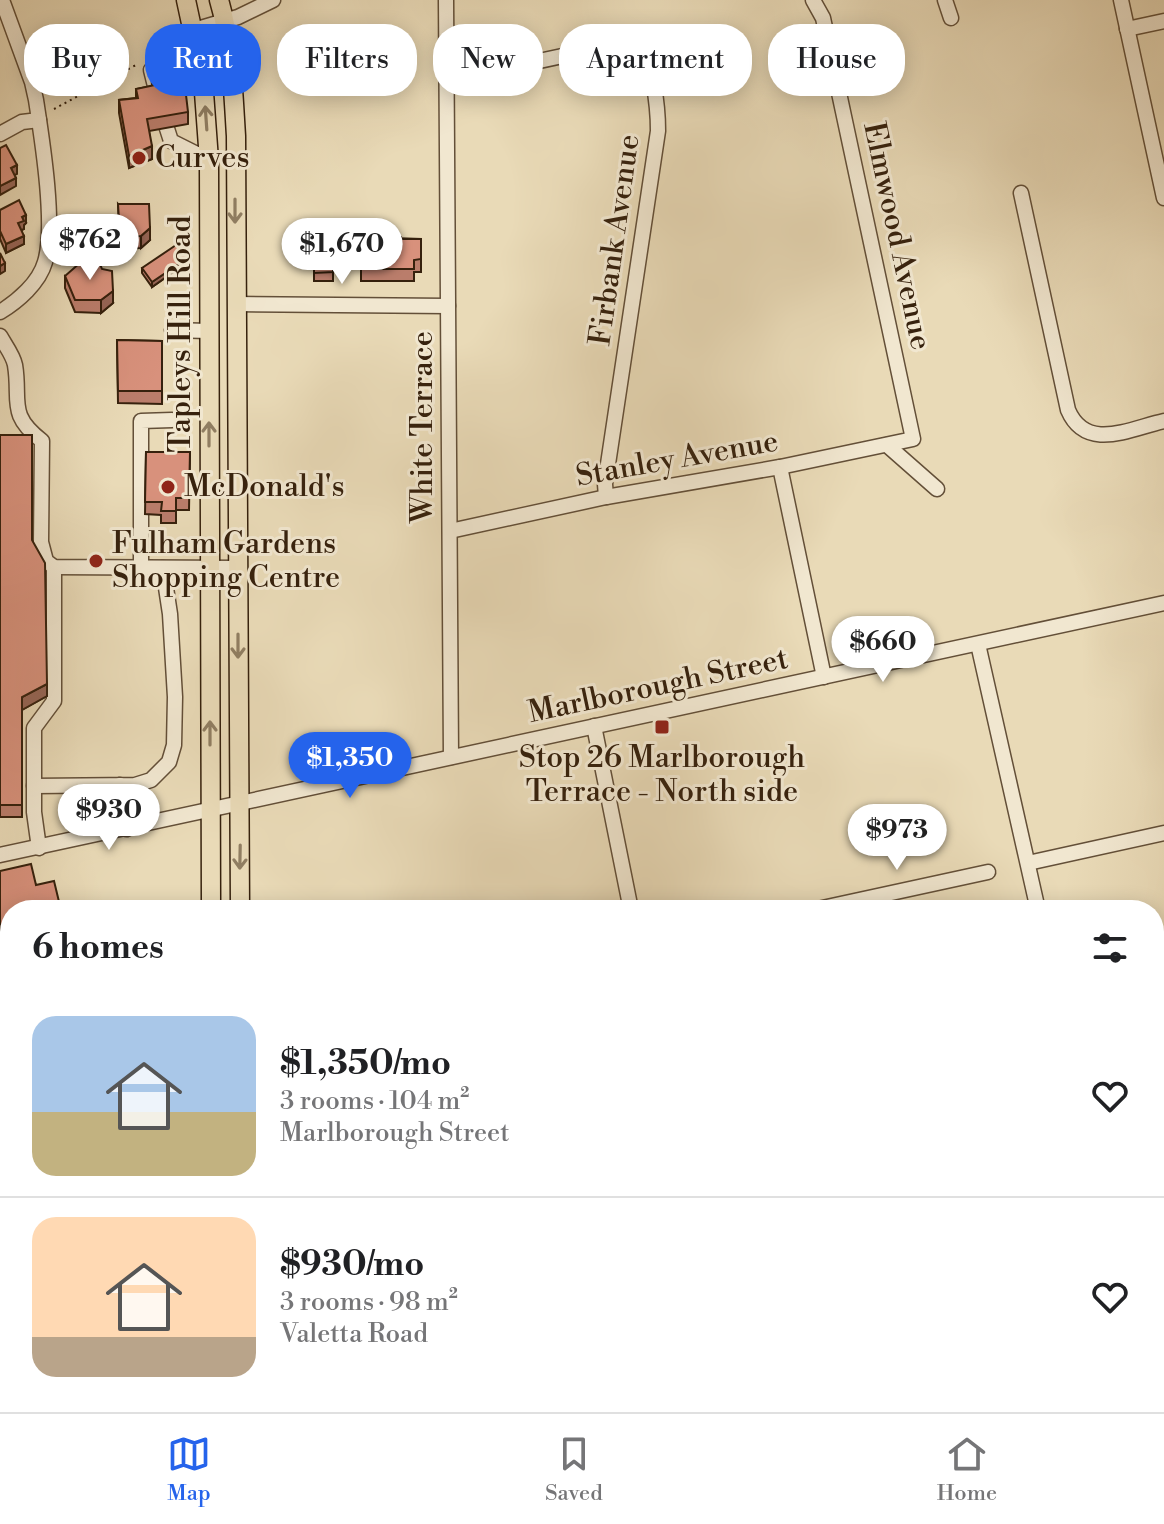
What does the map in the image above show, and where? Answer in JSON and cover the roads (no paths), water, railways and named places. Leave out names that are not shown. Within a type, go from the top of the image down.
[{"type":"main road","name":"Tapleys Hill Road","points":[[186,0],[192,24]]},
{"type":"main road","name":"Tapleys Hill Road","points":[[219,0],[225,21],[236,136],[240,900]]},
{"type":"main road","name":"Tapleys Hill Road","points":[[204,96],[209,160],[211,900]]},
{"type":"street","points":[[0,312],[32,285],[45,263],[50,232],[44,116],[2,0]]},
{"type":"street","points":[[220,24],[273,0]]},
{"type":"street","name":"White Terrace","points":[[446,0],[446,24]]},
{"type":"street","name":"Elmwood Avenue","points":[[813,0],[823,18],[913,439]]},
{"type":"street","points":[[945,0],[951,18]]},
{"type":"street","points":[[1121,0],[1164,198]]},
{"type":"street","points":[[1127,29],[1164,21]]},
{"type":"street","name":"Firbank Avenue","points":[[543,60],[623,43],[637,43],[645,51],[658,113],[658,131],[605,484],[606,497]]},
{"type":"street","points":[[157,96],[171,141],[209,160]]},
{"type":"street","name":"White Terrace","points":[[447,96],[451,757]]},
{"type":"street","points":[[0,134],[22,122],[44,116]]},
{"type":"street","points":[[1021,193],[1073,422],[1085,433],[1098,436],[1164,421]]},
{"type":"street","points":[[236,304],[448,306]]},
{"type":"street","points":[[172,330],[208,331]]},
{"type":"street","points":[[0,336],[14,362],[18,410],[26,429],[42,441],[42,552],[46,561],[54,567],[238,568]]},
{"type":"street","points":[[141,568],[141,421],[172,420]]},
{"type":"street","name":"Stanley Avenue","points":[[450,531],[606,497],[780,467],[913,439]]},
{"type":"street","points":[[887,445],[937,489]]},
{"type":"street","points":[[780,467],[824,677]]},
{"type":"street","points":[[39,848],[34,816],[34,728],[52,704],[55,690],[54,567]]},
{"type":"street","points":[[34,786],[135,785],[151,780],[164,770],[173,752],[175,697],[170,614],[163,568]]},
{"type":"street","name":"Marlborough Street","points":[[0,855],[1164,603]]},
{"type":"street","points":[[978,644],[1036,900]]},
{"type":"street","points":[[594,726],[629,900]]},
{"type":"street","points":[[120,785],[127,829]]},
{"type":"street","points":[[1028,863],[1164,833]]},
{"type":"street","points":[[859,900],[988,872]]},
{"type":"place","name":"Curves","points":[[139,158]]},
{"type":"place","name":"McDonald's","points":[[168,487]]},
{"type":"place","name":"Fulham Gardens Shopping Centre","points":[[96,561]]},
{"type":"place","name":"Stop 26 Marlborough Terrace - North side","points":[[662,727]]}]
